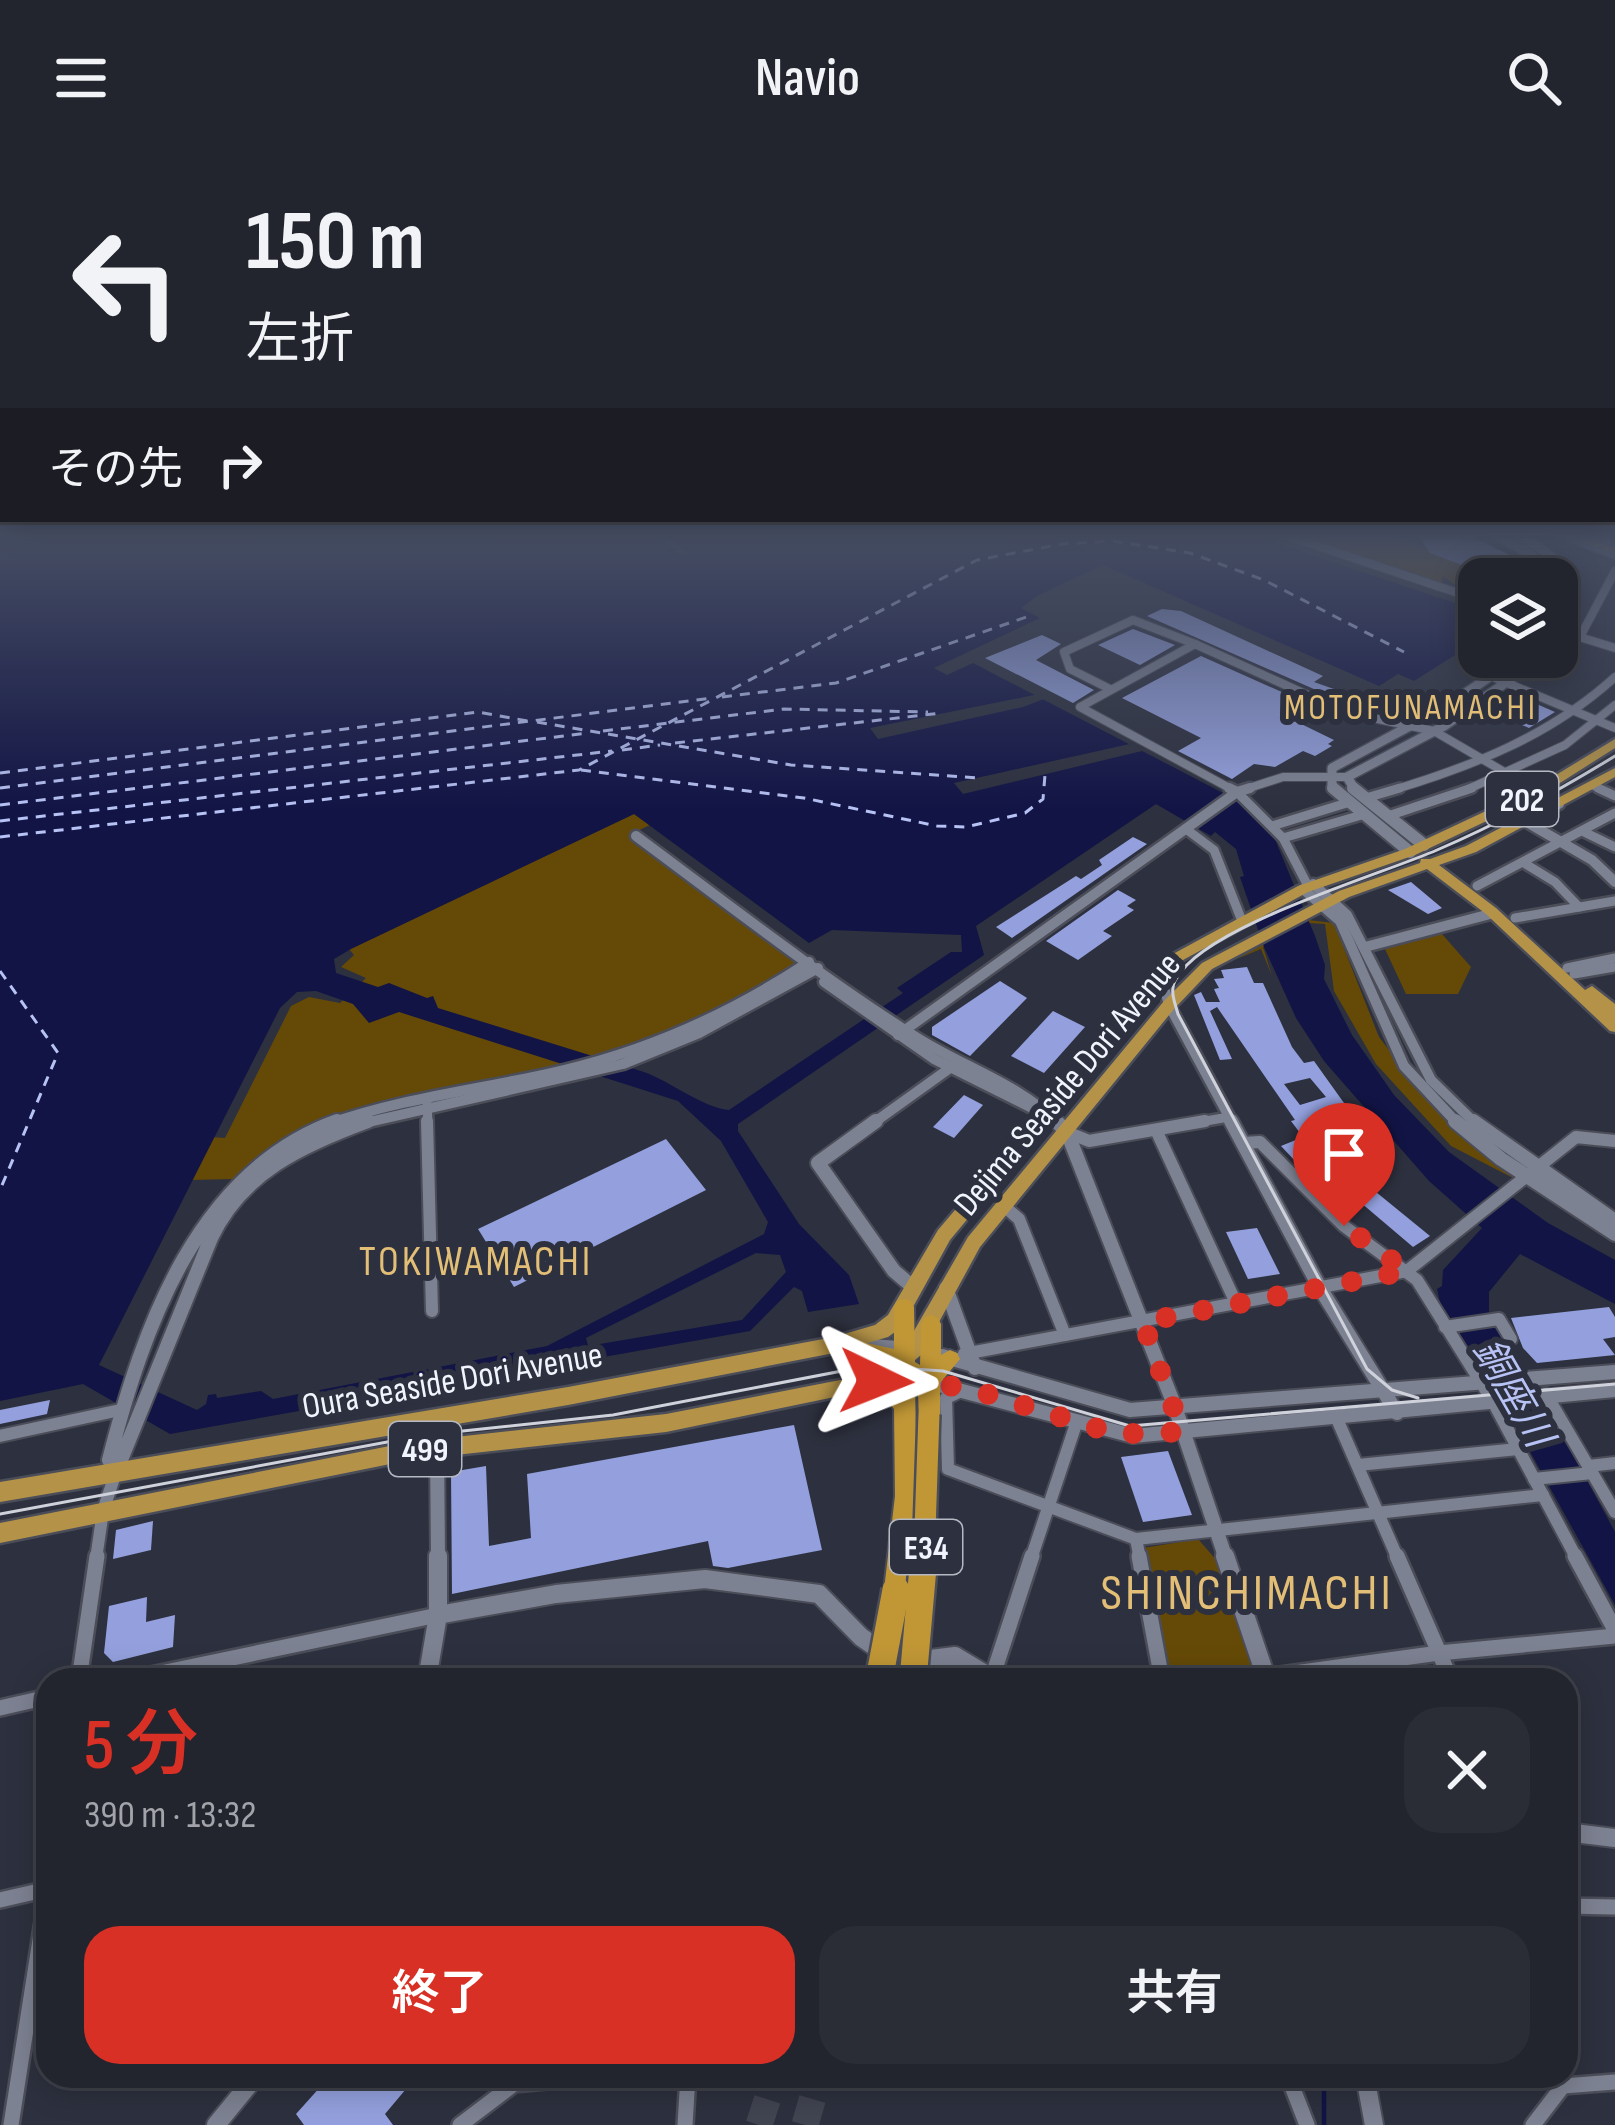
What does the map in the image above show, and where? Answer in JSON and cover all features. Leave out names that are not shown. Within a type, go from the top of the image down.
[{"type":"highway","name":"202","points":[[1615,743],[1537,792],[1417,848],[1615,1028]]},
{"type":"highway","name":"202","points":[[1437,863],[1615,772]]},
{"type":"highway","name":"Dejima Seaside Dori Avenue","points":[[909,1297],[944,1234],[1048,1116],[1161,976],[1198,943],[1306,888],[1417,848]]},
{"type":"highway","name":"202","points":[[1437,863],[1477,886],[1615,1012]]},
{"type":"highway","name":"Dejima Seaside Dori Avenue","points":[[932,1324],[946,1288],[974,1242],[1168,1005],[1208,966],[1318,907],[1437,863]]},
{"type":"highway","name":"Oura Seaside Dori Avenue","points":[[0,1492],[568,1396],[834,1345],[880,1331],[909,1297]]},
{"type":"highway","name":"E34","points":[[881,1668],[931,1362],[909,1297]]},
{"type":"highway","points":[[834,1345],[931,1362],[932,1324]]},
{"type":"highway","name":"499","points":[[876,1381],[931,1362]]},
{"type":"highway","name":"Oura Seaside Dori Avenue","points":[[0,1533],[437,1447],[666,1423],[876,1381]]},
{"type":"highway","points":[[876,1381],[919,1414]]},
{"type":"highway","name":"E34","points":[[915,1668],[929,1501],[919,1414]]},
{"type":"main road","points":[[1417,848],[1350,802],[1332,787],[1329,776],[1340,761],[1416,724],[1490,678]]},
{"type":"main road","points":[[1417,848],[1347,777],[1434,731],[1516,678]]},
{"type":"street","points":[[1110,689],[1070,669],[1064,652],[1120,626]]},
{"type":"street","points":[[1148,626],[1345,712],[1434,731],[1559,804]]},
{"type":"street","points":[[1590,626],[1580,637],[1615,647]]},
{"type":"street","points":[[1195,644],[1080,709],[1234,794],[1272,826],[1283,838],[1318,907],[1340,921],[1404,1066],[1417,1083],[1466,1130],[1612,1223]]},
{"type":"street","points":[[1366,798],[1486,762],[1578,712],[1615,677]]},
{"type":"street","points":[[1494,678],[1615,728]]},
{"type":"street","points":[[1388,816],[1507,777],[1558,752],[1615,705]]},
{"type":"street","points":[[902,1032],[1234,794],[1270,779],[1347,777]]},
{"type":"street","points":[[1594,786],[1615,796]]},
{"type":"street","points":[[1272,826],[1350,802]]},
{"type":"street","points":[[1477,886],[1615,813]]},
{"type":"street","points":[[1283,838],[1365,814]]},
{"type":"street","points":[[1525,821],[1564,843],[1615,882]]},
{"type":"street","points":[[1188,828],[1214,850],[1242,921]]},
{"type":"street","points":[[1584,832],[1615,847]]},
{"type":"street","points":[[636,836],[950,1068],[1048,1116]]},
{"type":"street","points":[[1524,863],[1556,882],[1579,907]]},
{"type":"street","points":[[1515,918],[1615,901]]},
{"type":"street","points":[[1318,907],[1347,916],[1431,1080],[1533,1171]]},
{"type":"street","points":[[1365,947],[1494,914]]},
{"type":"street","points":[[1570,971],[1615,958]]},
{"type":"street","points":[[116,1472],[109,1460],[121,1410],[138,1362],[204,1222],[241,1178],[272,1153],[328,1123],[623,1059],[724,1015],[810,967]]},
{"type":"street","points":[[1570,971],[1615,967]]},
{"type":"street","points":[[1161,976],[1168,1005],[1320,1288],[1396,1413]]},
{"type":"street","points":[[902,1032],[1038,1103],[1066,1132],[1089,1141],[1229,1118]]},
{"type":"street","points":[[909,1297],[818,1163],[950,1068]]},
{"type":"street","points":[[427,1104],[432,1311]]},
{"type":"street","points":[[81,1668],[104,1510],[116,1472],[129,1457],[136,1418],[157,1365],[220,1218],[250,1183],[318,1138],[427,1104]]},
{"type":"street","points":[[1156,1130],[1236,1303]]},
{"type":"street","points":[[1066,1132],[1175,1407],[1263,1668]]},
{"type":"street","points":[[931,1362],[1407,1271],[1576,1137],[1615,1141]]},
{"type":"street","points":[[1243,1143],[1260,1142],[1344,1226],[1407,1271],[1492,1400],[1615,1633],[1335,1668]]},
{"type":"street","points":[[1004,1206],[1019,1219],[1065,1335]]},
{"type":"street","points":[[931,1362],[946,1288]]},
{"type":"street","points":[[1445,1327],[1499,1319],[1511,1339]]},
{"type":"street","points":[[931,1362],[974,1390],[1076,1424],[1133,1436],[1615,1390]]},
{"type":"street","points":[[931,1362],[1114,1408],[1615,1372]]},
{"type":"street","points":[[974,1390],[946,1398],[948,1468],[1136,1540],[1543,1495]]},
{"type":"street","points":[[1546,1394],[1615,1512]]},
{"type":"street","points":[[0,1436],[121,1410]]},
{"type":"street","points":[[1337,1418],[1446,1668]]},
{"type":"street","points":[[997,1668],[1076,1424]]},
{"type":"street","points":[[429,1668],[438,1615],[437,1447]]},
{"type":"street","points":[[1358,1465],[1518,1449]]},
{"type":"street","points":[[1534,1479],[1615,1463]]},
{"type":"street","points":[[1136,1540],[1160,1668]]},
{"type":"street","points":[[184,1668],[556,1594],[705,1579],[819,1594],[843,1613],[861,1637],[900,1660],[955,1656],[975,1668]]},
{"type":"street","points":[[0,1708],[36,1700]]},
{"type":"street","points":[[1578,1833],[1615,1838]]},
{"type":"street","points":[[0,1900],[36,1892]]},
{"type":"street","points":[[1578,1906],[1615,1907]]},
{"type":"street","points":[[11,2125],[36,1966]]},
{"type":"street","points":[[1578,2085],[1615,2082]]},
{"type":"street","points":[[216,2125],[246,2088]]},
{"type":"street","points":[[460,2125],[509,2088]]},
{"type":"street","points":[[685,2125],[687,2088]]},
{"type":"street","points":[[1293,2088],[1307,2125]]},
{"type":"street","points":[[1367,2088],[1374,2125]]},
{"type":"street","points":[[1533,2125],[1561,2088]]},
{"type":"shaded area","points":[[634,814],[650,825],[631,834],[795,960],[796,966],[705,1018],[613,1053],[326,1119],[289,1136],[235,1179],[190,1180],[211,1137],[225,1138],[291,1006],[309,997],[340,1003],[366,978],[341,967],[354,955],[349,949]]},
{"type":"shaded area","points":[[1308,920],[1334,923],[1379,1037],[1434,1108],[1513,1178],[1451,1146],[1376,1064],[1334,991],[1325,924],[1309,923],[1263,947],[1272,976],[1261,949],[1234,960]]},
{"type":"shaded area","points":[[1442,934],[1471,967],[1458,994],[1406,994],[1385,949]]},
{"type":"shaded area","points":[[1198,1539],[1219,1563],[1254,1668],[1168,1668],[1143,1548]]},
{"type":"water","name":"銅座川","points":[[0,626],[1023,626],[934,668],[947,675],[973,663],[1248,806],[1274,837],[1315,936],[1325,965],[1324,979],[1352,1035],[1394,1095],[1449,1152],[1548,1223],[1615,1260],[1615,1304],[1520,1254],[1489,1292],[1489,1311],[1615,1532],[1615,1605],[1507,1410],[1441,1307],[1437,1289],[1442,1286],[1443,1270],[1482,1228],[1429,1181],[1324,1061],[1296,1018],[1264,947],[1240,877],[1244,876],[1236,849],[1215,832],[1211,836],[1156,804],[976,926],[984,955],[738,1124],[738,1131],[799,1224],[849,1275],[859,1304],[808,1312],[802,1291],[794,1287],[750,1331],[170,1434],[83,1384],[0,1401]],"holes":[[[634,814],[809,943],[832,930],[961,935],[962,952],[951,952],[897,988],[903,993],[729,1110],[644,1072],[438,1008],[433,996],[427,998],[389,983],[378,987],[336,973],[334,959]],[[316,991],[353,1004],[369,1023],[399,1012],[678,1101],[721,1141],[768,1222],[764,1234],[547,1346],[273,1399],[261,1391],[217,1398],[208,1395],[206,1404],[197,1410],[99,1365],[280,1008],[297,992]],[[756,1253],[780,1255],[786,1272],[742,1320],[588,1346],[586,1338]]]},
{"type":"water","points":[[1242,626],[1458,626],[1458,653],[1414,681],[1398,674],[1379,686]]},
{"type":"pier","points":[[1039,694],[1044,699],[1023,707],[878,739],[870,728]]},
{"type":"pier","points":[[1134,743],[1142,751],[963,794],[954,783]]},
{"type":"building","points":[[1170,626],[1214,626],[1323,676],[1314,682],[1362,699],[1348,704]]},
{"type":"building","points":[[1133,629],[1175,645],[1140,665],[1098,645]]},
{"type":"building","points":[[1042,635],[1061,644],[1036,660],[1094,690],[1073,703],[985,658]]},
{"type":"building","points":[[1201,656],[1311,705],[1289,718],[1334,740],[1328,744],[1332,746],[1315,756],[1303,751],[1275,767],[1254,764],[1232,779],[1178,751],[1201,738],[1122,698]]},
{"type":"building","points":[[1518,696],[1555,712],[1529,728],[1493,712]]},
{"type":"building","points":[[1133,837],[1147,844],[1012,938],[996,927],[1076,876],[1081,879]]},
{"type":"building","points":[[1411,882],[1442,908],[1428,914],[1388,890]]},
{"type":"building","points":[[1118,890],[1136,900],[1127,906],[1134,910],[1103,931],[1112,936],[1078,960],[1046,941]]},
{"type":"building","points":[[1247,967],[1254,983],[1263,983],[1292,1047],[1304,1063],[1314,1061],[1344,1103],[1330,1107],[1347,1127],[1323,1134],[1336,1148],[1297,1163],[1281,1146],[1303,1137],[1217,1007],[1210,1011],[1232,1059],[1220,1060],[1194,995],[1201,992],[1206,1002],[1220,1002],[1214,979],[1224,978],[1221,970]],"holes":[[[1310,1078],[1326,1097],[1300,1105],[1284,1084]]]},
{"type":"building","points":[[1000,981],[1027,998],[970,1056],[932,1035],[932,1027]]},
{"type":"building","points":[[1053,1011],[1085,1027],[1044,1073],[1011,1056]]},
{"type":"building","points":[[964,1095],[983,1105],[954,1138],[933,1127]]},
{"type":"building","points":[[666,1139],[706,1190],[514,1287],[478,1229]]},
{"type":"building","points":[[1376,1192],[1430,1236],[1413,1247],[1360,1202]]},
{"type":"building","points":[[1257,1228],[1280,1274],[1248,1279],[1226,1232]]},
{"type":"building","points":[[1609,1307],[1615,1317],[1615,1337],[1603,1339],[1615,1355],[1537,1363],[1523,1348],[1511,1318]]},
{"type":"building","points":[[50,1400],[47,1414],[0,1424],[0,1410]]},
{"type":"building","points":[[794,1425],[822,1550],[728,1568],[713,1566],[708,1541],[452,1594],[451,1472],[486,1466],[489,1546],[531,1538],[527,1474]]},
{"type":"building","points":[[1168,1451],[1192,1515],[1143,1522],[1121,1457]]},
{"type":"building","points":[[153,1521],[151,1550],[113,1559],[116,1530]]},
{"type":"building","points":[[147,1597],[146,1622],[175,1615],[173,1647],[113,1662],[104,1653],[109,1606]]},
{"type":"building","points":[[319,2088],[406,2089],[385,2114],[393,2125],[304,2125],[296,2114]]},
{"type":"waterway","points":[[1324,2088],[1324,2125]]},
{"type":"ferry route","points":[[668,723],[852,626]]},
{"type":"ferry route","points":[[722,697],[836,683],[1001,626]]},
{"type":"ferry route","points":[[1353,626],[1404,652]]},
{"type":"ferry route","points":[[0,788],[713,698]]},
{"type":"ferry route","points":[[668,723],[784,709],[928,712]]},
{"type":"ferry route","points":[[0,773],[478,712],[528,721]]},
{"type":"ferry route","points":[[675,743],[942,713]]},
{"type":"ferry route","points":[[537,722],[638,739]]},
{"type":"ferry route","points":[[603,731],[668,723]]},
{"type":"ferry route","points":[[638,739],[668,723]]},
{"type":"ferry route","points":[[0,805],[588,733]]},
{"type":"ferry route","points":[[0,837],[579,770],[638,739]]},
{"type":"ferry route","points":[[638,739],[791,765],[978,778]]},
{"type":"ferry route","points":[[622,750],[660,745]]},
{"type":"ferry route","points":[[0,821],[612,751]]},
{"type":"ferry route","points":[[581,770],[804,798],[937,826],[966,827],[1025,813],[1043,799],[1045,775]]},
{"type":"ferry route","points":[[0,971],[58,1053],[0,1190]]},
{"type":"tunnel","points":[[759,2125],[771,2088]]},
{"type":"tunnel","points":[[805,2125],[816,2088]]},
{"type":"tram line","points":[[1418,1398],[1392,1390],[1367,1369],[1178,1014],[1174,983],[1193,959],[1256,921],[1460,840],[1615,756]]},
{"type":"tram line","points":[[0,1514],[425,1435],[613,1415],[868,1366],[943,1371],[1130,1426],[1615,1384]]},
{"type":"district","name":"MOTOFUNAMACHI","points":[[1411,706]]},
{"type":"district","name":"TOKIWAMACHI","points":[[476,1260]]},
{"type":"district","name":"SHINCHIMACHI","points":[[1247,1591]]},
{"type":"route","points":[[876,1381],[928,1382],[974,1390],[1116,1434],[1182,1432],[1143,1322],[1407,1271],[1344,1226]]}]
